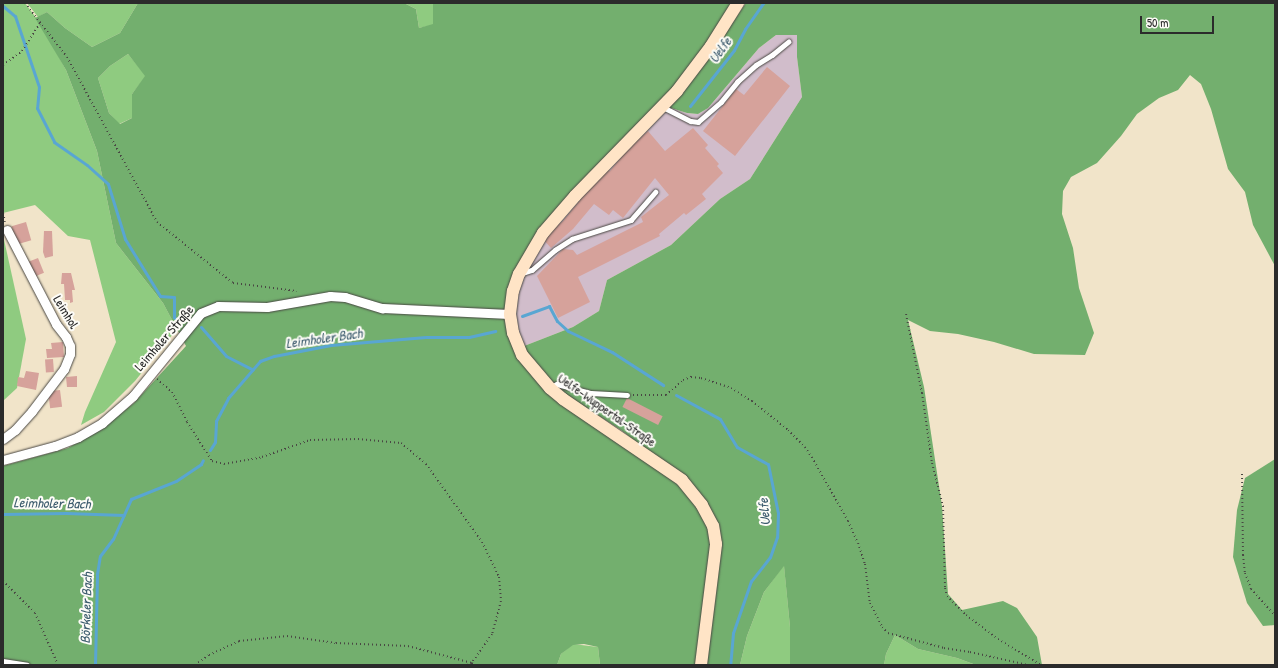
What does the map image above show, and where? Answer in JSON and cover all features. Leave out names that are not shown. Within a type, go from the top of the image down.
[{"type":"main road","name":"Uelfe-Wuppertal-Straße","points":[[701,665],[716,544],[713,526],[702,505],[691,490],[676,476],[563,399],[550,388],[522,355],[512,333],[510,314],[513,291],[519,274],[542,233],[575,196],[663,107],[693,71],[738,3]]},
{"type":"street","name":"Leimhol","points":[[3,439],[15,430],[32,411],[64,369],[70,354],[70,346],[66,337],[56,324],[7,230]]},
{"type":"street","name":"Leimholer Straße","points":[[3,460],[55,446],[78,437],[102,423],[133,396],[150,373],[201,313],[218,306],[267,307],[330,296],[344,297],[382,308],[510,314]]},
{"type":"lane","points":[[663,107],[691,121],[698,122],[722,102],[738,82],[756,65],[772,56],[788,42]]},
{"type":"lane","points":[[519,274],[532,270],[555,250],[572,239],[631,220],[655,192]]},
{"type":"lane","points":[[550,388],[557,384],[591,393],[626,395]]},
{"type":"lane","points":[[3,661],[27,665]]},
{"type":"path","points":[[25,3],[67,57],[157,222],[233,282],[302,292]]},
{"type":"path","points":[[3,65],[22,51],[40,23]]},
{"type":"path","points":[[906,314],[928,430],[932,463],[942,506],[945,588],[947,596],[966,615],[998,639],[1041,665]]},
{"type":"path","points":[[150,373],[172,392],[187,422],[212,461],[224,464],[262,457],[310,440],[358,439],[401,443],[426,464],[482,542],[499,577],[501,601],[492,634],[473,664],[467,665]]},
{"type":"path","points":[[626,395],[666,395],[683,380],[691,377],[701,378],[731,388],[752,401],[788,430],[805,447],[848,521],[858,543],[865,564],[870,604],[882,627],[888,633],[944,648],[970,652],[1028,665]]},
{"type":"path","points":[[1242,474],[1243,555],[1245,573],[1251,589],[1275,616]]},
{"type":"path","points":[[3,581],[34,613],[58,665]]},
{"type":"path","points":[[195,665],[209,655],[239,641],[287,636],[336,644],[408,646],[473,664]]},
{"type":"shaded area","points":[[776,35],[797,35],[797,57],[802,97],[750,179],[720,199],[671,245],[607,280],[599,311],[573,327],[519,348],[514,315],[522,275],[542,241],[629,144],[668,107],[687,113],[698,114],[708,108],[759,48]]},
{"type":"green space","points":[[3,3],[25,3],[40,23],[66,70],[97,151],[116,243],[163,303],[177,329],[135,381],[104,412],[81,425],[85,412],[116,342],[90,240],[68,236],[35,205],[3,213]]},
{"type":"green space","points":[[27,3],[138,3],[120,33],[92,47],[65,28],[47,12],[38,17]]},
{"type":"green space","points":[[138,3],[404,3],[416,9],[419,28],[433,24],[433,3],[738,3],[711,46],[677,91],[575,196],[534,246],[519,274],[513,291],[510,325],[519,348],[573,327],[599,311],[607,280],[671,245],[720,199],[750,179],[802,97],[797,57],[797,35],[776,35],[759,48],[708,108],[698,114],[687,113],[668,107],[711,54],[746,3],[1275,3],[1275,266],[1253,225],[1245,192],[1228,169],[1211,109],[1201,84],[1190,75],[1178,90],[1159,98],[1137,114],[1121,136],[1097,163],[1071,177],[1063,191],[1062,214],[1073,248],[1079,288],[1094,333],[1085,355],[1034,354],[994,342],[958,334],[930,331],[908,320],[924,387],[942,506],[948,594],[962,610],[1003,601],[1017,608],[1037,637],[1042,665],[976,665],[957,658],[918,649],[895,635],[886,654],[884,665],[790,665],[790,627],[784,566],[764,592],[747,636],[740,665],[703,665],[718,545],[715,525],[704,503],[683,478],[621,430],[566,395],[520,350],[537,375],[550,388],[563,399],[682,480],[702,505],[713,526],[716,544],[701,665],[600,665],[598,647],[584,644],[573,645],[561,654],[557,665],[3,665],[3,466],[68,448],[104,427],[134,403],[186,346],[163,303],[116,243],[97,151],[66,70],[35,18],[47,12],[65,28],[92,47],[120,33]],"holes":[[[128,54],[145,76],[132,94],[132,118],[120,124],[109,113],[98,78],[110,66]]]},
{"type":"green space","points":[[404,3],[433,3],[433,25],[419,28],[416,9]]},
{"type":"green space","points":[[128,54],[146,76],[132,94],[132,118],[119,124],[109,113],[98,78],[110,66]]},
{"type":"green space","points":[[3,235],[26,339],[17,388],[3,401]]},
{"type":"green space","points":[[1275,459],[1275,625],[1263,626],[1247,603],[1233,557],[1237,510],[1245,478]]},
{"type":"green space","points":[[784,565],[790,627],[790,665],[740,665],[747,636],[764,592]]},
{"type":"green space","points":[[895,635],[918,649],[957,658],[976,665],[884,665],[886,654]]},
{"type":"green space","points":[[573,644],[598,647],[600,665],[557,665],[561,654]]},
{"type":"building","points":[[767,67],[790,86],[735,156],[703,131],[736,89],[744,95]]},
{"type":"building","points":[[693,128],[708,145],[705,148],[719,164],[717,166],[723,173],[702,194],[706,199],[686,215],[684,213],[659,234],[660,236],[578,277],[590,302],[558,318],[537,276],[563,249],[573,250],[577,255],[643,222],[641,217],[669,195],[655,178],[623,218],[613,210],[609,215],[594,204],[573,229],[551,248],[542,238],[563,221],[606,168],[610,171],[629,147],[648,131],[665,151]]},
{"type":"building","points":[[26,222],[31,240],[17,244],[12,226]]},
{"type":"building","points":[[44,231],[52,231],[53,256],[45,258],[43,252]]},
{"type":"building","points":[[38,258],[44,273],[34,277],[28,262]]},
{"type":"building","points":[[62,273],[71,273],[75,290],[72,290],[73,302],[70,303],[70,300],[65,300],[64,284],[61,284]]},
{"type":"building","points":[[63,342],[64,357],[47,358],[46,349],[52,349],[51,343]]},
{"type":"building","points":[[53,359],[54,372],[46,373],[45,360]]},
{"type":"building","points":[[26,371],[39,373],[36,390],[17,386],[18,377],[24,378]]},
{"type":"building","points":[[77,376],[77,387],[67,387],[66,377]]},
{"type":"building","points":[[60,390],[62,407],[50,408],[48,391]]},
{"type":"building","points":[[627,398],[663,416],[658,425],[622,407]]},
{"type":"waterway","name":"Uelfe","points":[[690,106],[734,50],[745,29],[763,3]]},
{"type":"waterway","points":[[3,6],[15,16],[39,87],[37,108],[54,142],[87,165],[108,184],[125,239],[160,296],[174,297],[174,317],[179,323]]},
{"type":"waterway","name":"Uelfe","points":[[522,316],[549,306],[557,321],[568,331],[612,352],[663,385]]},
{"type":"waterway","points":[[201,327],[226,356],[253,370]]},
{"type":"waterway","name":"Leimholer Bach","points":[[210,450],[215,442],[216,421],[228,398],[260,361],[274,356],[331,345],[426,337],[469,337],[495,331]]},
{"type":"waterway","name":"Uelfe","points":[[676,395],[720,419],[737,447],[768,464],[778,513],[777,537],[770,557],[751,581],[733,633],[730,665]]},
{"type":"waterway","name":"Börkeler Bach","points":[[95,665],[97,574],[100,556],[113,539],[131,499],[176,481],[201,464],[203,460]]},
{"type":"waterway","name":"Leimholer Bach","points":[[3,514],[66,513],[124,515]]}]
